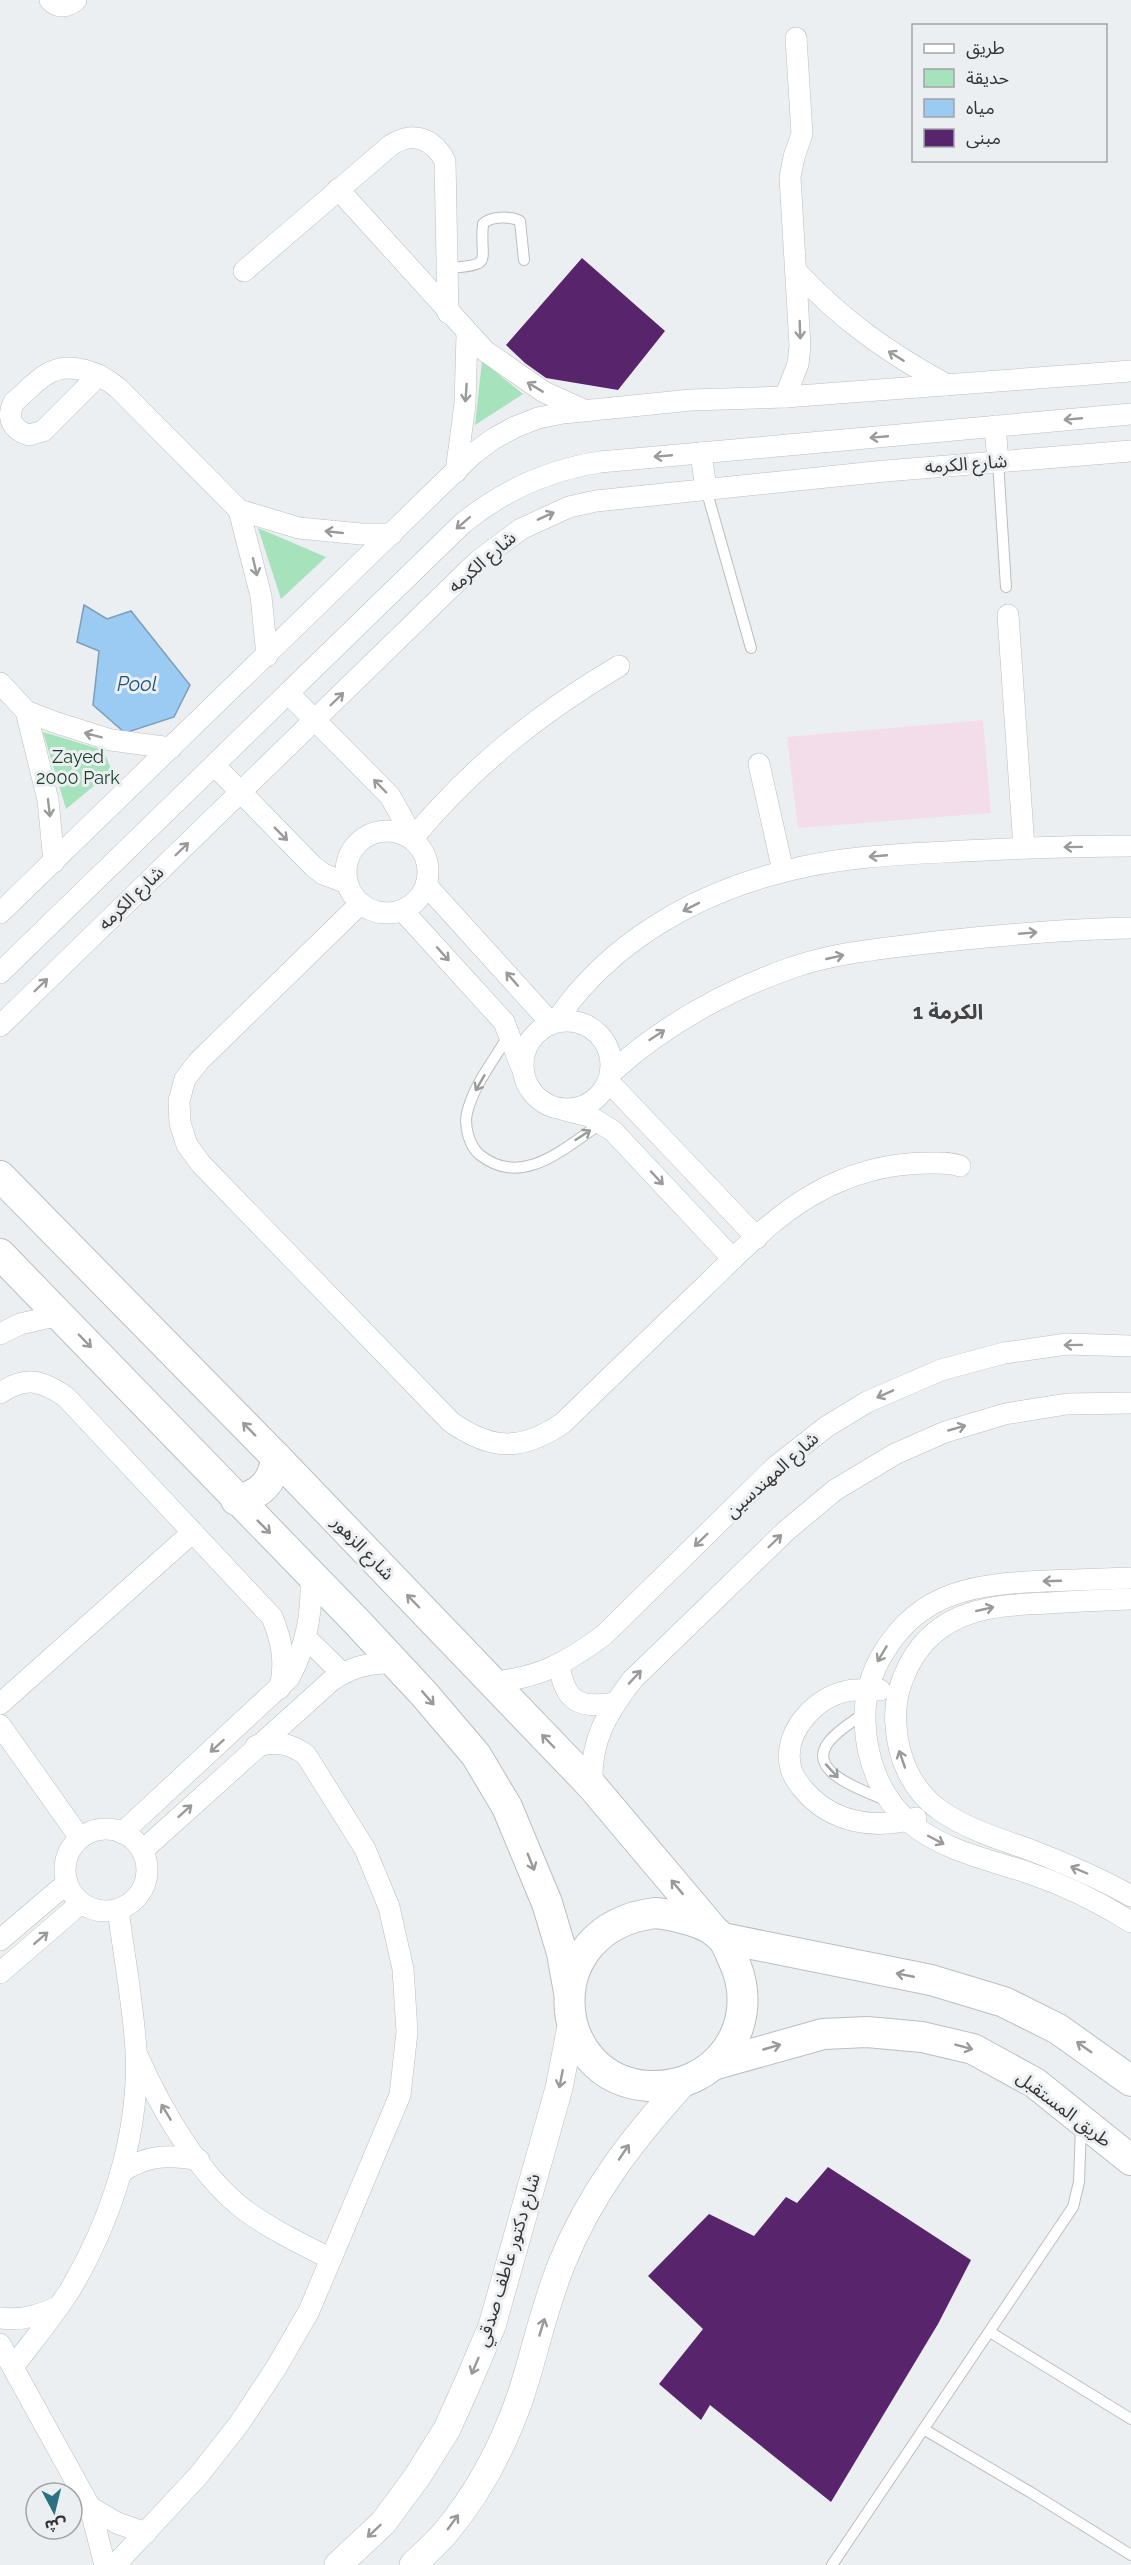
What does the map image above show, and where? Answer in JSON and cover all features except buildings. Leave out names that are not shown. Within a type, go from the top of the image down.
[{"type":"main road","name":"شارع الزهور","points":[[0,1176],[276,1457],[592,1786],[718,1935]]},
{"type":"main road","points":[[0,1254],[424,1694],[476,1755],[507,1808],[551,1914],[569,1992],[572,2022],[587,2053],[599,2066],[630,2083],[647,2086],[684,2082],[716,2064],[736,2032],[742,2014],[743,1996],[740,1977],[718,1935]]},
{"type":"main road","points":[[236,1500],[247,1498],[265,1487],[275,1468],[276,1457]]},
{"type":"main road","points":[[569,1992],[577,1964],[587,1947],[601,1933],[617,1922],[635,1916],[655,1913],[674,1915],[718,1935],[931,1980],[1004,2002],[1058,2029],[1131,2081]]},
{"type":"main road","name":"طريق المستقبل","points":[[716,2064],[823,2034],[867,2032],[922,2037],[973,2049],[1035,2083],[1131,2160]]},
{"type":"street","points":[[50,0],[60,6],[67,6],[76,0]]},
{"type":"street","points":[[785,397],[798,364],[800,346],[790,177],[802,134],[796,38]]},
{"type":"street","points":[[244,271],[338,189],[399,140],[417,137],[433,144],[445,161],[448,313]]},
{"type":"street","points":[[338,189],[467,334],[485,351],[523,380],[588,411]]},
{"type":"street","points":[[796,271],[850,324],[880,346],[947,385]]},
{"type":"street","points":[[456,472],[465,404],[467,334]]},
{"type":"street","points":[[0,914],[456,472],[493,439],[515,427],[538,418],[691,400],[785,397],[1131,371]]},
{"type":"street","points":[[99,375],[118,388],[239,510],[258,577],[267,656]]},
{"type":"street","name":"شارع الكرمه","points":[[0,973],[463,523],[498,498],[537,478],[578,465],[1131,414]]},
{"type":"street","points":[[995,426],[998,462]]},
{"type":"street","name":"شارع الكرمه","points":[[0,1026],[478,561],[520,529],[569,507],[596,501],[1131,451]]},
{"type":"street","points":[[700,453],[706,489]]},
{"type":"street","points":[[239,510],[309,529],[361,534],[392,534]]},
{"type":"street","points":[[1008,615],[1024,848]]},
{"type":"street","points":[[410,837],[492,754],[553,707],[619,666]]},
{"type":"street","points":[[0,683],[26,711],[54,723],[111,740],[171,748]]},
{"type":"street","points":[[288,693],[390,796],[410,837],[424,852],[429,868],[427,886],[418,901],[403,911],[388,914],[373,912],[360,904],[347,883],[346,867],[351,852],[362,840],[376,832],[392,831],[410,837]]},
{"type":"street","points":[[26,711],[48,800],[54,862]]},
{"type":"street","points":[[759,764],[783,871]]},
{"type":"street","points":[[214,765],[313,866],[347,883]]},
{"type":"street","points":[[522,1070],[524,1050],[535,1034],[553,1022],[596,971],[632,940],[656,925],[740,885],[783,871],[875,856],[1024,848],[1131,846]]},
{"type":"street","points":[[427,886],[553,1022]]},
{"type":"street","points":[[360,904],[199,1061],[185,1079],[180,1101],[180,1123],[187,1144],[201,1164],[451,1422],[471,1436],[495,1444],[519,1444],[543,1437],[563,1423],[733,1259],[782,1215],[810,1196],[841,1180],[873,1168],[908,1162],[952,1162],[960,1166]]},
{"type":"street","points":[[403,911],[504,1022],[510,1033],[526,1084],[535,1096],[547,1105],[589,1116],[602,1122],[613,1131],[733,1259]]},
{"type":"street","points":[[561,1109],[590,1104],[601,1094],[610,1077],[647,1042],[678,1022],[788,969],[838,956],[890,947],[1047,931],[1131,928]]},
{"type":"street","points":[[553,1022],[570,1020],[585,1023],[597,1031],[607,1043],[611,1057],[610,1077],[757,1238]]},
{"type":"street","points":[[0,1334],[20,1324],[59,1315]]},
{"type":"street","name":"شارع المهندسين","points":[[490,1682],[515,1680],[559,1665],[604,1635],[775,1467],[826,1427],[867,1402],[941,1370],[1004,1353],[1067,1344],[1131,1346]]},
{"type":"street","points":[[0,1393],[13,1384],[32,1381],[51,1386],[66,1397],[272,1617],[280,1636],[283,1656],[280,1688]]},
{"type":"street","points":[[592,1786],[591,1762],[600,1733],[614,1703],[633,1679],[787,1530],[835,1490],[895,1454],[945,1432],[1005,1414],[1067,1404],[1131,1403]]},
{"type":"street","points":[[0,1704],[193,1532]]},
{"type":"street","points":[[123,1833],[280,1688],[300,1659],[306,1638],[310,1616],[311,1576]]},
{"type":"street","points":[[1126,1889],[962,1824],[939,1810],[920,1791],[906,1769],[896,1735],[895,1717],[898,1691],[912,1659],[935,1632],[965,1614],[1090,1590],[1131,1578]]},
{"type":"street","points":[[1131,1599],[1090,1590],[987,1585],[960,1591],[934,1602],[911,1618],[892,1639],[877,1663],[868,1690],[864,1713],[865,1737],[870,1760],[891,1803],[907,1820],[928,1836],[951,1848],[1074,1891],[1131,1922]]},
{"type":"street","points":[[306,1638],[342,1673]]},
{"type":"street","points":[[142,1851],[261,1742],[342,1673],[367,1664],[394,1663]]},
{"type":"street","points":[[559,1665],[562,1685],[575,1700],[594,1706],[614,1703]]},
{"type":"street","points":[[898,1691],[846,1691],[827,1698],[811,1710],[799,1726],[790,1744],[790,1764],[796,1781],[809,1796],[824,1808],[860,1823],[880,1824],[907,1820],[939,1810]]},
{"type":"street","points":[[248,1718],[261,1742]]},
{"type":"street","points":[[0,1725],[80,1838]]},
{"type":"street","points":[[115,2565],[198,2476],[258,2396],[309,2311],[400,2095],[406,2032],[403,1969],[389,1907],[365,1849],[306,1755],[295,1748],[261,1742]]},
{"type":"street","points":[[108,1829],[123,1833],[137,1843],[142,1851],[146,1864],[146,1879],[140,1892],[118,1909],[105,1911],[92,1909],[72,1894],[64,1871],[66,1858],[80,1838],[94,1831],[108,1829]]},
{"type":"street","points":[[0,1940],[67,1883]]},
{"type":"street","points":[[0,1973],[81,1903]]},
{"type":"street","points":[[105,2565],[90,2507],[4,2356],[58,2306],[88,2257],[105,2220],[121,2172],[133,2104],[136,2050],[118,1909]]},
{"type":"street","name":"شارع دكتور عاطف صدقي","points":[[338,2565],[383,2523],[417,2478],[447,2430],[469,2380],[492,2326],[559,2088],[572,2022]]},
{"type":"street","points":[[136,2050],[162,2108],[220,2186],[244,2210],[330,2259]]},
{"type":"street","points":[[420,2563],[474,2493],[499,2450],[519,2399],[562,2264],[581,2224],[608,2176],[634,2138],[684,2082]]},
{"type":"street","points":[[121,2172],[134,2163],[150,2157],[166,2155],[199,2160]]},
{"type":"street","points":[[0,2318],[23,2318],[42,2314],[58,2306]]},
{"type":"street","points":[[90,2507],[117,2523],[146,2533]]},
{"type":"lane","points":[[448,268],[480,264],[484,257],[483,227],[485,221],[490,219],[514,218],[520,221],[524,260]]},
{"type":"lane","points":[[998,462],[1006,587]]},
{"type":"lane","points":[[706,489],[751,648]]},
{"type":"lane","points":[[510,1033],[473,1096],[466,1115],[467,1135],[477,1152],[492,1165],[512,1170],[531,1166],[602,1122]]},
{"type":"lane","points":[[864,1713],[827,1744],[824,1762],[835,1776],[891,1803]]},
{"type":"lane","points":[[832,2565],[1073,2207],[1079,2182],[1081,2122]]},
{"type":"lane","points":[[990,2332],[1131,2420]]},
{"type":"lane","points":[[925,2430],[1131,2555]]},
{"type":"shaded area","points":[[983,720],[991,813],[798,828],[787,737]]},
{"type":"green space","points":[[482,361],[523,394],[475,425]]},
{"type":"green space","points":[[258,528],[326,557],[281,599]]},
{"type":"green space","name":"Zayed 2000 Park","points":[[43,732],[103,750],[112,771],[66,809]]},
{"type":"water","name":"Pool","points":[[84,605],[107,619],[131,611],[190,685],[174,717],[125,733],[93,705],[99,651],[77,642]]},
{"type":"district","name":"الكرمة 1","points":[[948,1012]]}]
